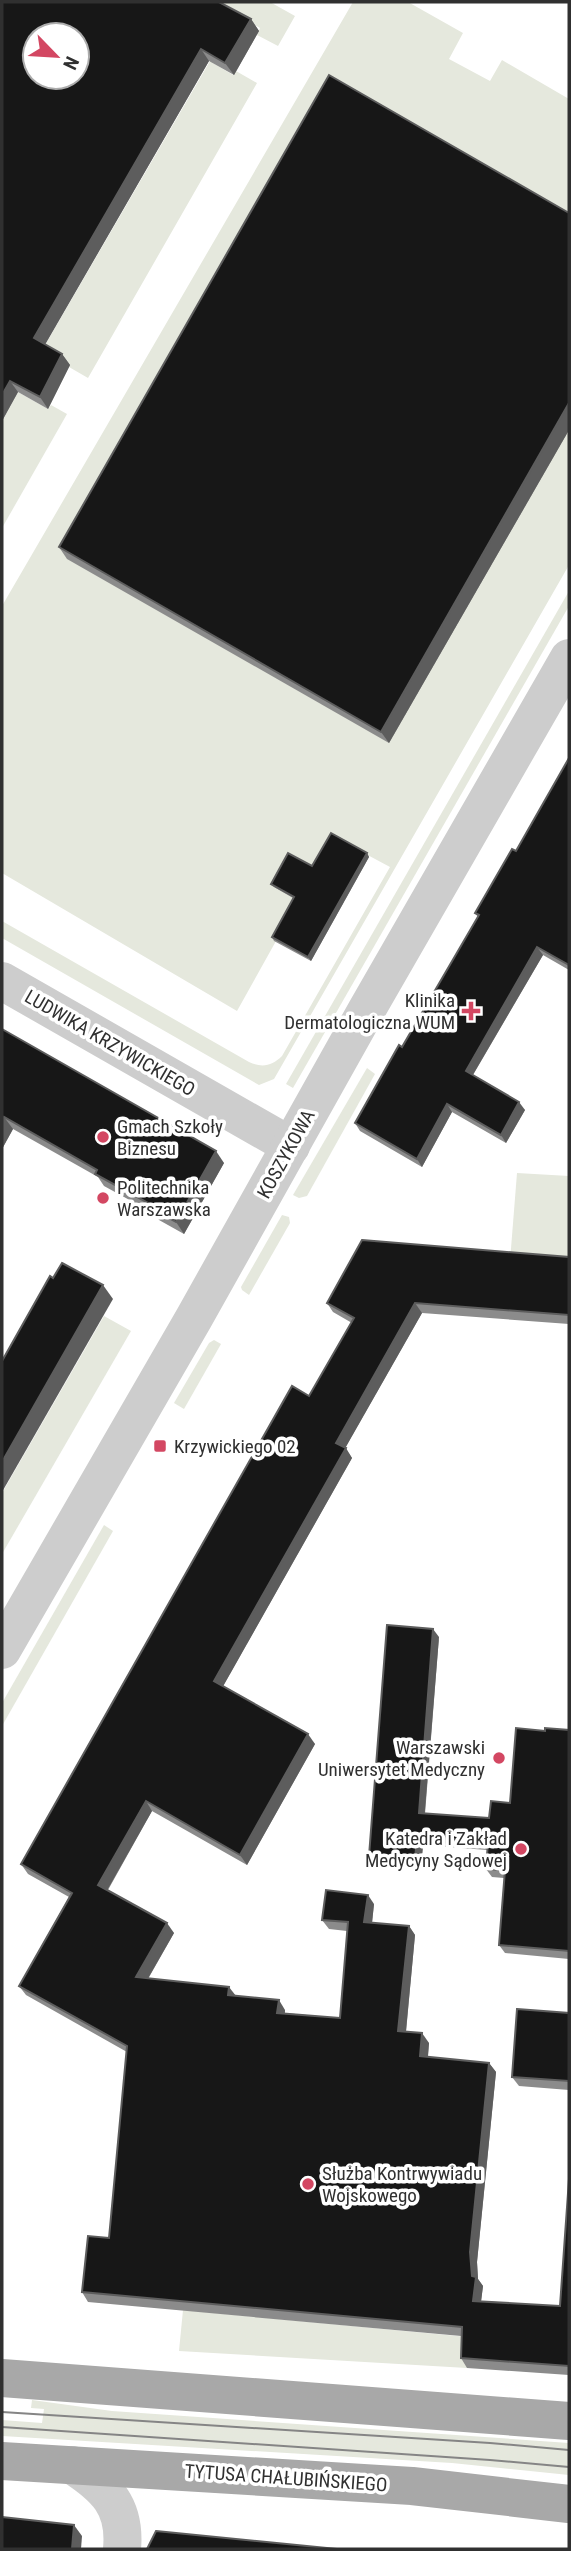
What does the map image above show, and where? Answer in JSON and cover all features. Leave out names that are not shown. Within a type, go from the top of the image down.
[{"type":"main road","points":[[2,2378],[569,2421]]},
{"type":"main road","name":"TYTUSA CHAŁUBIŃSKIEGO","points":[[2,2460],[412,2486],[569,2504]]},
{"type":"street","name":"KOSZYKOWA","points":[[2,1650],[569,658]]},
{"type":"street","name":"LUDWIKA KRZYWICKIEGO","points":[[2,981],[291,1146]]},
{"type":"street","points":[[72,2465],[96,2480],[116,2504],[124,2530],[122,2549]]},
{"type":"shaded area","points":[[207,2],[270,2],[295,16],[278,46],[257,35],[260,28],[248,21],[213,63],[233,75],[236,71],[257,83],[88,378],[69,367],[30,371],[235,18]]},
{"type":"shaded area","points":[[353,2],[408,2],[463,33],[449,59],[490,81],[502,60],[569,99],[569,565],[274,1079],[259,1085],[2,938],[2,921],[249,1062],[267,1065],[282,1056],[390,867],[334,837],[237,1011],[2,873],[2,606]]},
{"type":"shaded area","points":[[18,392],[48,409],[51,405],[67,414],[2,528],[2,421]]},
{"type":"shaded area","points":[[569,591],[569,606],[293,1088],[286,1084]]},
{"type":"shaded area","points":[[367,1068],[375,1074],[307,1196],[299,1198],[293,1195]]},
{"type":"shaded area","points":[[517,1173],[569,1176],[569,1266],[510,1261]]},
{"type":"shaded area","points":[[282,1215],[289,1217],[290,1223],[249,1295],[241,1287]]},
{"type":"shaded area","points":[[104,1316],[131,1331],[2,1554],[2,1493]]},
{"type":"shaded area","points":[[214,1340],[221,1344],[184,1409],[174,1403],[209,1343]]},
{"type":"shaded area","points":[[104,1525],[113,1531],[2,1726],[2,1703]]},
{"type":"shaded area","points":[[183,2310],[468,2337],[467,2368],[179,2351]]},
{"type":"shaded area","points":[[32,2400],[112,2411],[569,2443],[569,2475],[452,2463],[2,2436],[2,2420],[42,2423],[44,2409],[31,2408]]},
{"type":"building","points":[[2,2],[219,2],[251,19],[225,63],[201,49],[34,338],[62,354],[40,397],[10,381],[2,395]]},
{"type":"building","points":[[329,75],[569,213],[569,403],[381,732],[59,547]]},
{"type":"building","name":"Klinika Dermatologiczna WUM","points":[[569,758],[569,965],[537,947],[466,1071],[519,1102],[501,1135],[447,1104],[417,1159],[355,1123],[399,1045],[402,1047],[479,915],[475,913],[512,849],[516,851]]},
{"type":"building","points":[[331,833],[367,853],[308,957],[272,937],[294,897],[271,884],[288,853],[312,866]]},
{"type":"building","name":"Gmach Szkoły Biznesu","points":[[2,1029],[216,1151],[176,1222],[150,1208],[152,1205],[95,1174],[97,1170],[4,1117],[2,1121]]},
{"type":"building","points":[[362,1240],[569,1257],[569,1315],[415,1303],[336,1443],[346,1448],[214,1681],[308,1734],[240,1855],[146,1801],[98,1885],[167,1923],[136,1977],[229,1987],[228,1995],[279,2000],[277,2013],[340,2018],[348,1922],[322,1920],[326,1890],[368,1895],[364,1922],[409,1926],[398,2031],[422,2033],[420,2056],[489,2063],[470,2252],[472,2276],[476,2277],[473,2301],[560,2306],[569,2179],[569,2366],[461,2358],[462,2327],[82,2292],[88,2236],[109,2238],[127,2046],[19,1986],[72,1893],[21,1864],[292,1386],[309,1396],[354,1318],[327,1303]]},
{"type":"building","points":[[62,1263],[103,1285],[2,1462],[2,1361],[50,1276],[53,1278]]},
{"type":"building","points":[[387,1625],[433,1629],[419,1813],[489,1818],[491,1801],[510,1803],[516,1728],[569,1730],[569,1951],[499,1945],[505,1870],[486,1869],[488,1842],[417,1836],[415,1860],[369,1856]]},
{"type":"building","points":[[517,2009],[569,2013],[569,2081],[512,2077]]},
{"type":"building","points":[[2,2517],[74,2525],[72,2549],[2,2549]]},
{"type":"building","points":[[156,2531],[337,2549],[147,2549]]},
{"type":"tram line","points":[[2,2412],[569,2450]]},
{"type":"tram line","points":[[2,2427],[569,2467]]},
{"type":"place","name":"Klinika Dermatologiczna WUM","points":[[471,1011]]},
{"type":"place","name":"Gmach Szkoły Biznesu","points":[[103,1137]]},
{"type":"place","name":"Politechnika Warszawska","points":[[103,1198]]},
{"type":"place","name":"Krzywickiego 02","points":[[160,1446]]},
{"type":"place","name":"Warszawski Uniwersytet Medyczny","points":[[499,1758]]},
{"type":"place","name":"Katedra i Zakład Medycyny Sądowej","points":[[521,1849]]},
{"type":"place","name":"Służba Kontrwywiadu Wojskowego","points":[[308,2184]]}]
